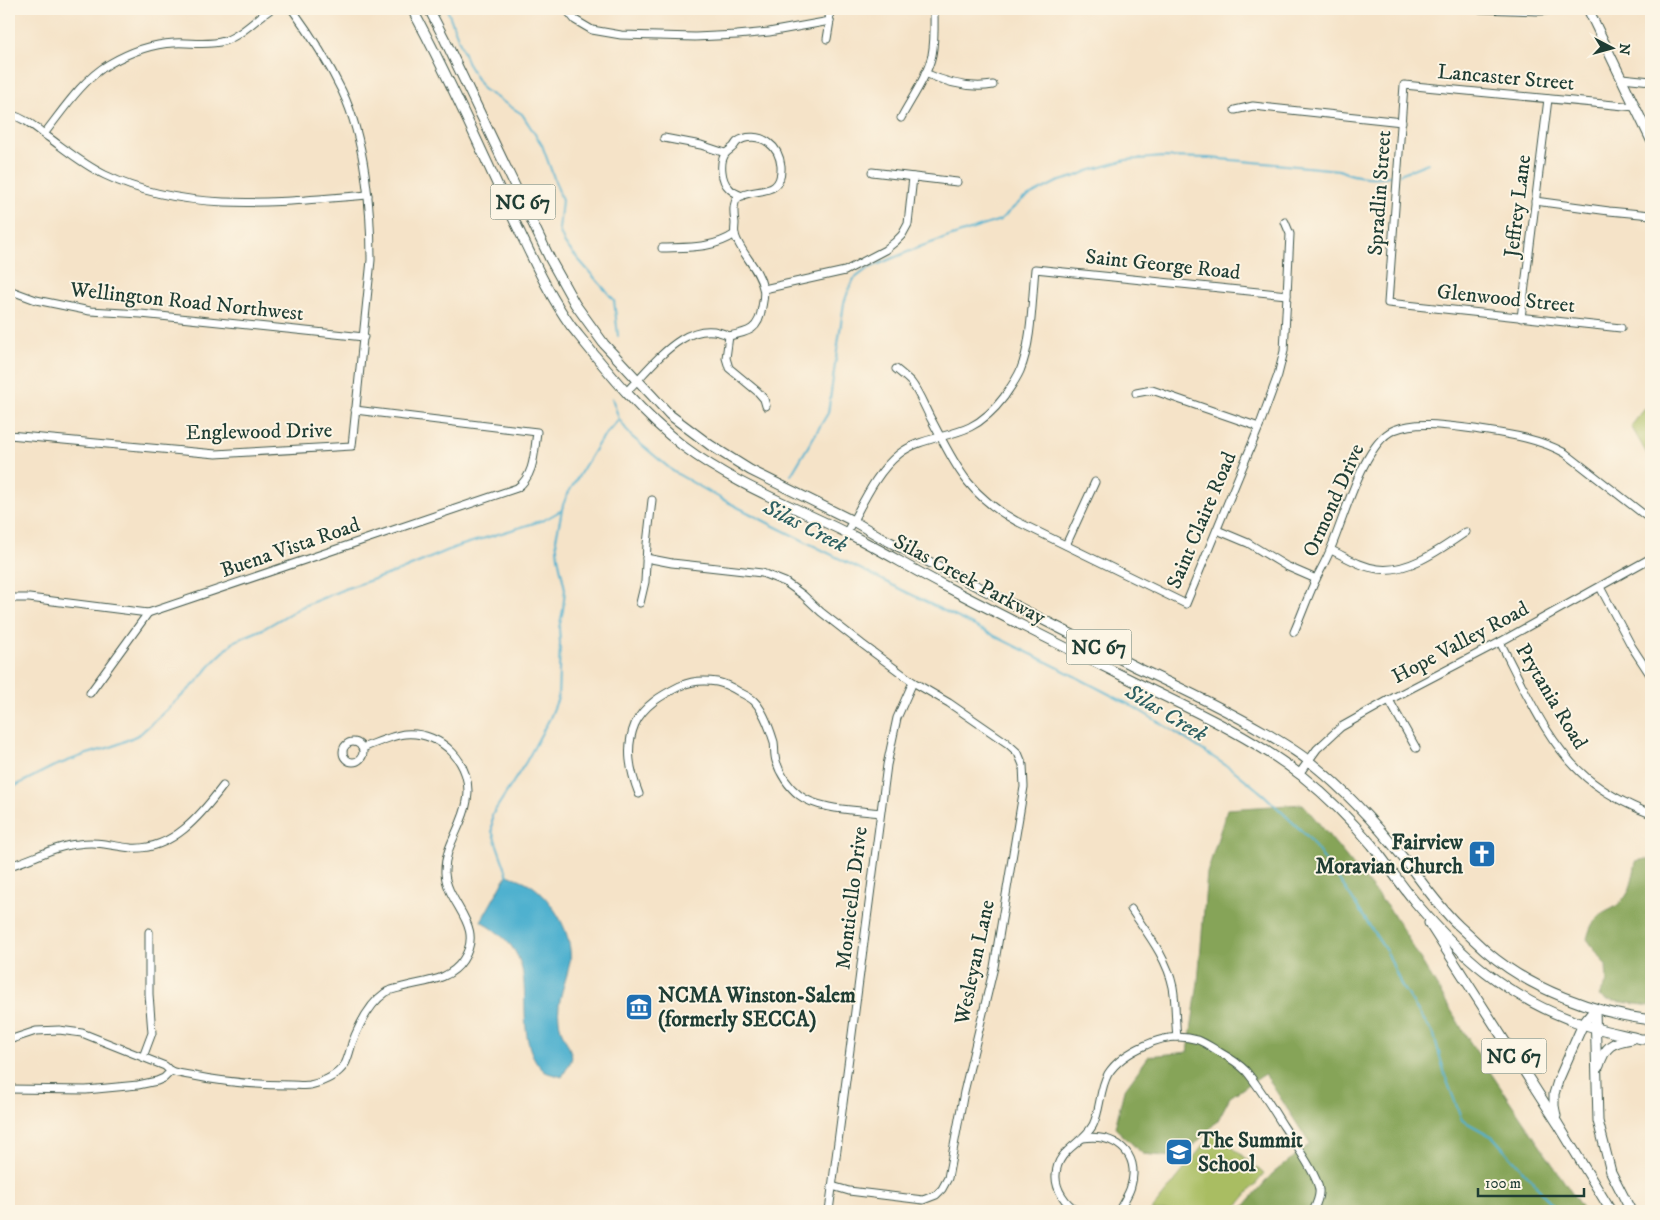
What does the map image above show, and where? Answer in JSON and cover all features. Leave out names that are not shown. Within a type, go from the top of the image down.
[{"type":"main road","name":"Silas Creek Parkway","points":[[412,9],[435,51],[549,291],[570,326],[640,407],[682,445],[711,465],[774,500],[846,533],[942,585],[1208,719],[1266,752],[1299,774],[1350,820],[1416,902],[1468,958],[1485,973],[1511,991],[1540,1007],[1596,1028],[1637,1038],[1651,1039]]},
{"type":"main road","name":"Silas Creek Parkway","points":[[429,9],[550,259],[575,304],[604,344],[670,415],[710,445],[750,470],[1240,718],[1310,761],[1379,828],[1457,924],[1486,951],[1519,974],[1554,992],[1594,1009],[1617,1015],[1651,1020]]},
{"type":"main road","points":[[1587,9],[1651,140]]},
{"type":"main road","name":"NC 67","points":[[1416,902],[1558,1124],[1610,1211]]},
{"type":"main road","points":[[1558,1124],[1554,1106],[1554,1094],[1558,1081],[1584,1024],[1594,1009]]},
{"type":"main road","points":[[1594,1009],[1598,1121],[1611,1172],[1631,1211]]},
{"type":"main road","points":[[1597,1073],[1603,1053],[1607,1048],[1621,1040],[1637,1038]]},
{"type":"street","points":[[44,134],[74,96],[92,77],[107,65],[136,51],[158,45],[174,43],[207,44],[226,40],[271,9]]},
{"type":"street","points":[[292,9],[311,35],[348,106],[360,150],[368,195],[372,260],[355,410]]},
{"type":"street","points":[[566,9],[575,20],[592,30],[621,36],[695,37],[737,35],[769,32],[830,21]]},
{"type":"street","points":[[827,39],[830,21],[828,9]]},
{"type":"street","points":[[901,118],[932,56],[935,30],[934,9]]},
{"type":"street","points":[[1480,9],[1538,11],[1587,9]]},
{"type":"street","points":[[925,73],[964,86],[980,87],[993,85]]},
{"type":"street","points":[[1622,78],[1651,81]]},
{"type":"street","name":"Lancaster Street","points":[[1404,85],[1636,107]]},
{"type":"street","name":"Spradlin Street","points":[[1388,303],[1404,85]]},
{"type":"street","name":"Jeffrey Lane","points":[[1520,318],[1548,99]]},
{"type":"street","points":[[1235,110],[1253,106],[1402,122]]},
{"type":"street","points":[[9,114],[32,123],[44,134],[104,174],[122,182],[162,194],[245,202],[368,195]]},
{"type":"street","points":[[626,392],[671,346],[684,337],[719,331],[729,336],[744,333],[755,326],[761,314],[764,289],[735,234],[734,205],[737,199],[742,196],[773,187],[778,179],[780,160],[772,146],[758,138],[752,137],[739,141],[726,153],[723,165],[724,182],[730,190],[742,196]]},
{"type":"street","points":[[664,138],[701,144],[726,153]]},
{"type":"street","points":[[872,172],[957,182]]},
{"type":"street","points":[[764,289],[845,271],[885,250],[902,235],[908,224],[913,177]]},
{"type":"street","points":[[1536,201],[1651,215]]},
{"type":"street","name":"Saint Claire Road","points":[[896,369],[912,383],[964,478],[986,502],[1016,521],[1186,604],[1278,376],[1282,359],[1290,234],[1285,222]]},
{"type":"street","points":[[662,248],[709,246],[735,234]]},
{"type":"street","name":"Saint George Road","points":[[940,436],[962,430],[979,421],[998,404],[1017,378],[1025,356],[1035,269],[1287,295]]},
{"type":"street","name":"Wellington Road Northwest","points":[[9,290],[36,300],[90,311],[141,314],[364,337]]},
{"type":"street","name":"Glenwood Street","points":[[1388,303],[1621,328]]},
{"type":"street","points":[[729,336],[726,358],[729,368],[758,392],[764,399],[766,406]]},
{"type":"street","points":[[1136,393],[1152,390],[1259,427]]},
{"type":"street","name":"Englewood Drive","points":[[9,435],[216,454],[352,446],[355,410],[537,432]]},
{"type":"street","name":"Ormond Drive","points":[[1294,632],[1316,579],[1331,550],[1355,486],[1372,451],[1377,443],[1389,432],[1404,427],[1417,425],[1438,426],[1494,432],[1526,437],[1551,445],[1565,453],[1651,520]]},
{"type":"street","name":"Buena Vista Road","points":[[9,598],[29,598],[148,613],[517,488],[531,470],[537,432]]},
{"type":"street","points":[[846,533],[875,481],[887,465],[900,453],[940,436]]},
{"type":"street","points":[[1066,545],[1095,482]]},
{"type":"street","points":[[640,603],[645,582],[652,500]]},
{"type":"street","points":[[1217,530],[1248,544],[1286,566],[1316,579]]},
{"type":"street","points":[[1331,550],[1369,567],[1388,570],[1416,562],[1440,551],[1466,532]]},
{"type":"street","name":"Wesleyan Lane","points":[[646,558],[672,563],[762,573],[784,582],[913,682],[949,703],[1007,743],[1018,753],[1023,765],[1024,787],[994,967],[964,1092],[948,1178],[936,1195],[923,1200],[849,1191],[832,1186]]},
{"type":"street","name":"Hope Valley Road","points":[[1299,774],[1317,749],[1341,727],[1651,558]]},
{"type":"street","points":[[1600,587],[1632,647],[1651,676]]},
{"type":"street","points":[[90,693],[148,613]]},
{"type":"street","name":"Prytania Road","points":[[1500,642],[1546,726],[1575,766],[1593,782],[1616,798],[1651,814]]},
{"type":"street","points":[[639,794],[629,762],[630,738],[636,723],[646,707],[665,693],[689,682],[714,682],[728,684],[754,701],[766,720],[774,743],[776,760],[786,782],[800,796],[829,807],[880,813]]},
{"type":"street","name":"Monticello Drive","points":[[829,1211],[887,765],[898,718],[913,682]]},
{"type":"street","points":[[1389,700],[1416,748]]},
{"type":"street","points":[[9,1040],[36,1031],[59,1030],[82,1033],[165,1066],[171,1071],[207,1078],[281,1085],[308,1085],[332,1077],[345,1064],[358,1028],[371,1007],[385,993],[445,977],[462,961],[469,947],[470,932],[464,913],[449,888],[445,875],[445,859],[451,841],[464,815],[468,800],[468,784],[463,767],[454,752],[440,743],[420,735],[404,734],[362,748]]},
{"type":"street","points":[[9,866],[76,844],[98,842],[133,848],[158,843],[182,832],[192,824],[223,786]]},
{"type":"street","points":[[1130,909],[1161,954],[1169,972],[1176,1007],[1177,1037]]},
{"type":"street","points":[[143,1057],[152,1033],[148,932]]},
{"type":"street","points":[[1078,1211],[1066,1201],[1058,1187],[1055,1177],[1061,1156],[1082,1138],[1093,1123],[1104,1083],[1116,1064],[1131,1052],[1149,1043],[1177,1037],[1199,1040],[1245,1070],[1311,1170],[1319,1190],[1313,1211]]},
{"type":"street","points":[[9,1089],[86,1090],[157,1081],[164,1078],[171,1071]]},
{"type":"street","points":[[1082,1138],[1096,1136],[1110,1140],[1121,1146],[1128,1156],[1133,1178],[1128,1195],[1119,1211]]},
{"type":"green space","points":[[1651,401],[1651,461],[1631,426]]},
{"type":"green space","points":[[1303,804],[1394,915],[1470,1042],[1584,1211],[1240,1211],[1272,1174],[1310,1144],[1265,1074],[1230,1097],[1218,1120],[1182,1158],[1143,1154],[1115,1128],[1124,1090],[1149,1056],[1188,1052],[1198,982],[1207,873],[1227,809]]},
{"type":"green space","points":[[1651,860],[1651,1006],[1606,1000],[1599,996],[1607,982],[1606,965],[1587,939],[1594,921],[1615,907],[1626,896],[1631,884],[1636,861]]},
{"type":"green space","points":[[1214,1132],[1264,1174],[1233,1211],[1151,1211]]},
{"type":"water","points":[[507,875],[528,883],[542,894],[561,920],[568,941],[570,961],[558,1013],[561,1029],[572,1056],[562,1077],[544,1071],[535,1060],[530,1048],[525,1021],[521,965],[515,951],[505,939],[481,921]]},
{"type":"waterway","name":"Silas Creek","points":[[447,9],[468,64],[483,89],[522,114],[542,145],[562,200],[559,230],[565,244],[614,300],[618,336]]},
{"type":"waterway","points":[[791,475],[828,413],[844,303],[854,279],[867,269],[922,246],[1000,220],[1023,199],[1057,182],[1126,160],[1163,157],[1210,158],[1339,170],[1352,175],[1367,177],[1395,175]]},
{"type":"waterway","points":[[1400,174],[1428,163]]},
{"type":"waterway","name":"Silas Creek","points":[[612,398],[619,419],[631,436],[674,472],[772,525],[1132,706],[1236,772],[1264,795],[1308,837],[1345,888],[1388,954],[1402,987],[1434,1035],[1446,1078],[1462,1120],[1493,1137],[1557,1211]]},
{"type":"waterway","points":[[508,876],[492,831],[492,815],[526,762],[550,718],[558,698],[559,628],[565,589],[556,539],[563,505],[567,495],[600,441],[619,419]]},
{"type":"waterway","points":[[9,789],[52,767],[114,746],[140,734],[196,683],[214,661],[235,641],[263,629],[301,607],[347,588],[399,571],[456,547],[544,520],[562,510]]},
{"type":"place","name":"Fairview Moravian Church","points":[[1482,854]]},
{"type":"place","name":"NCMA Winston-Salem (formerly SECCA)","points":[[639,1007]]},
{"type":"place","name":"The Summit School","points":[[1179,1152]]}]
